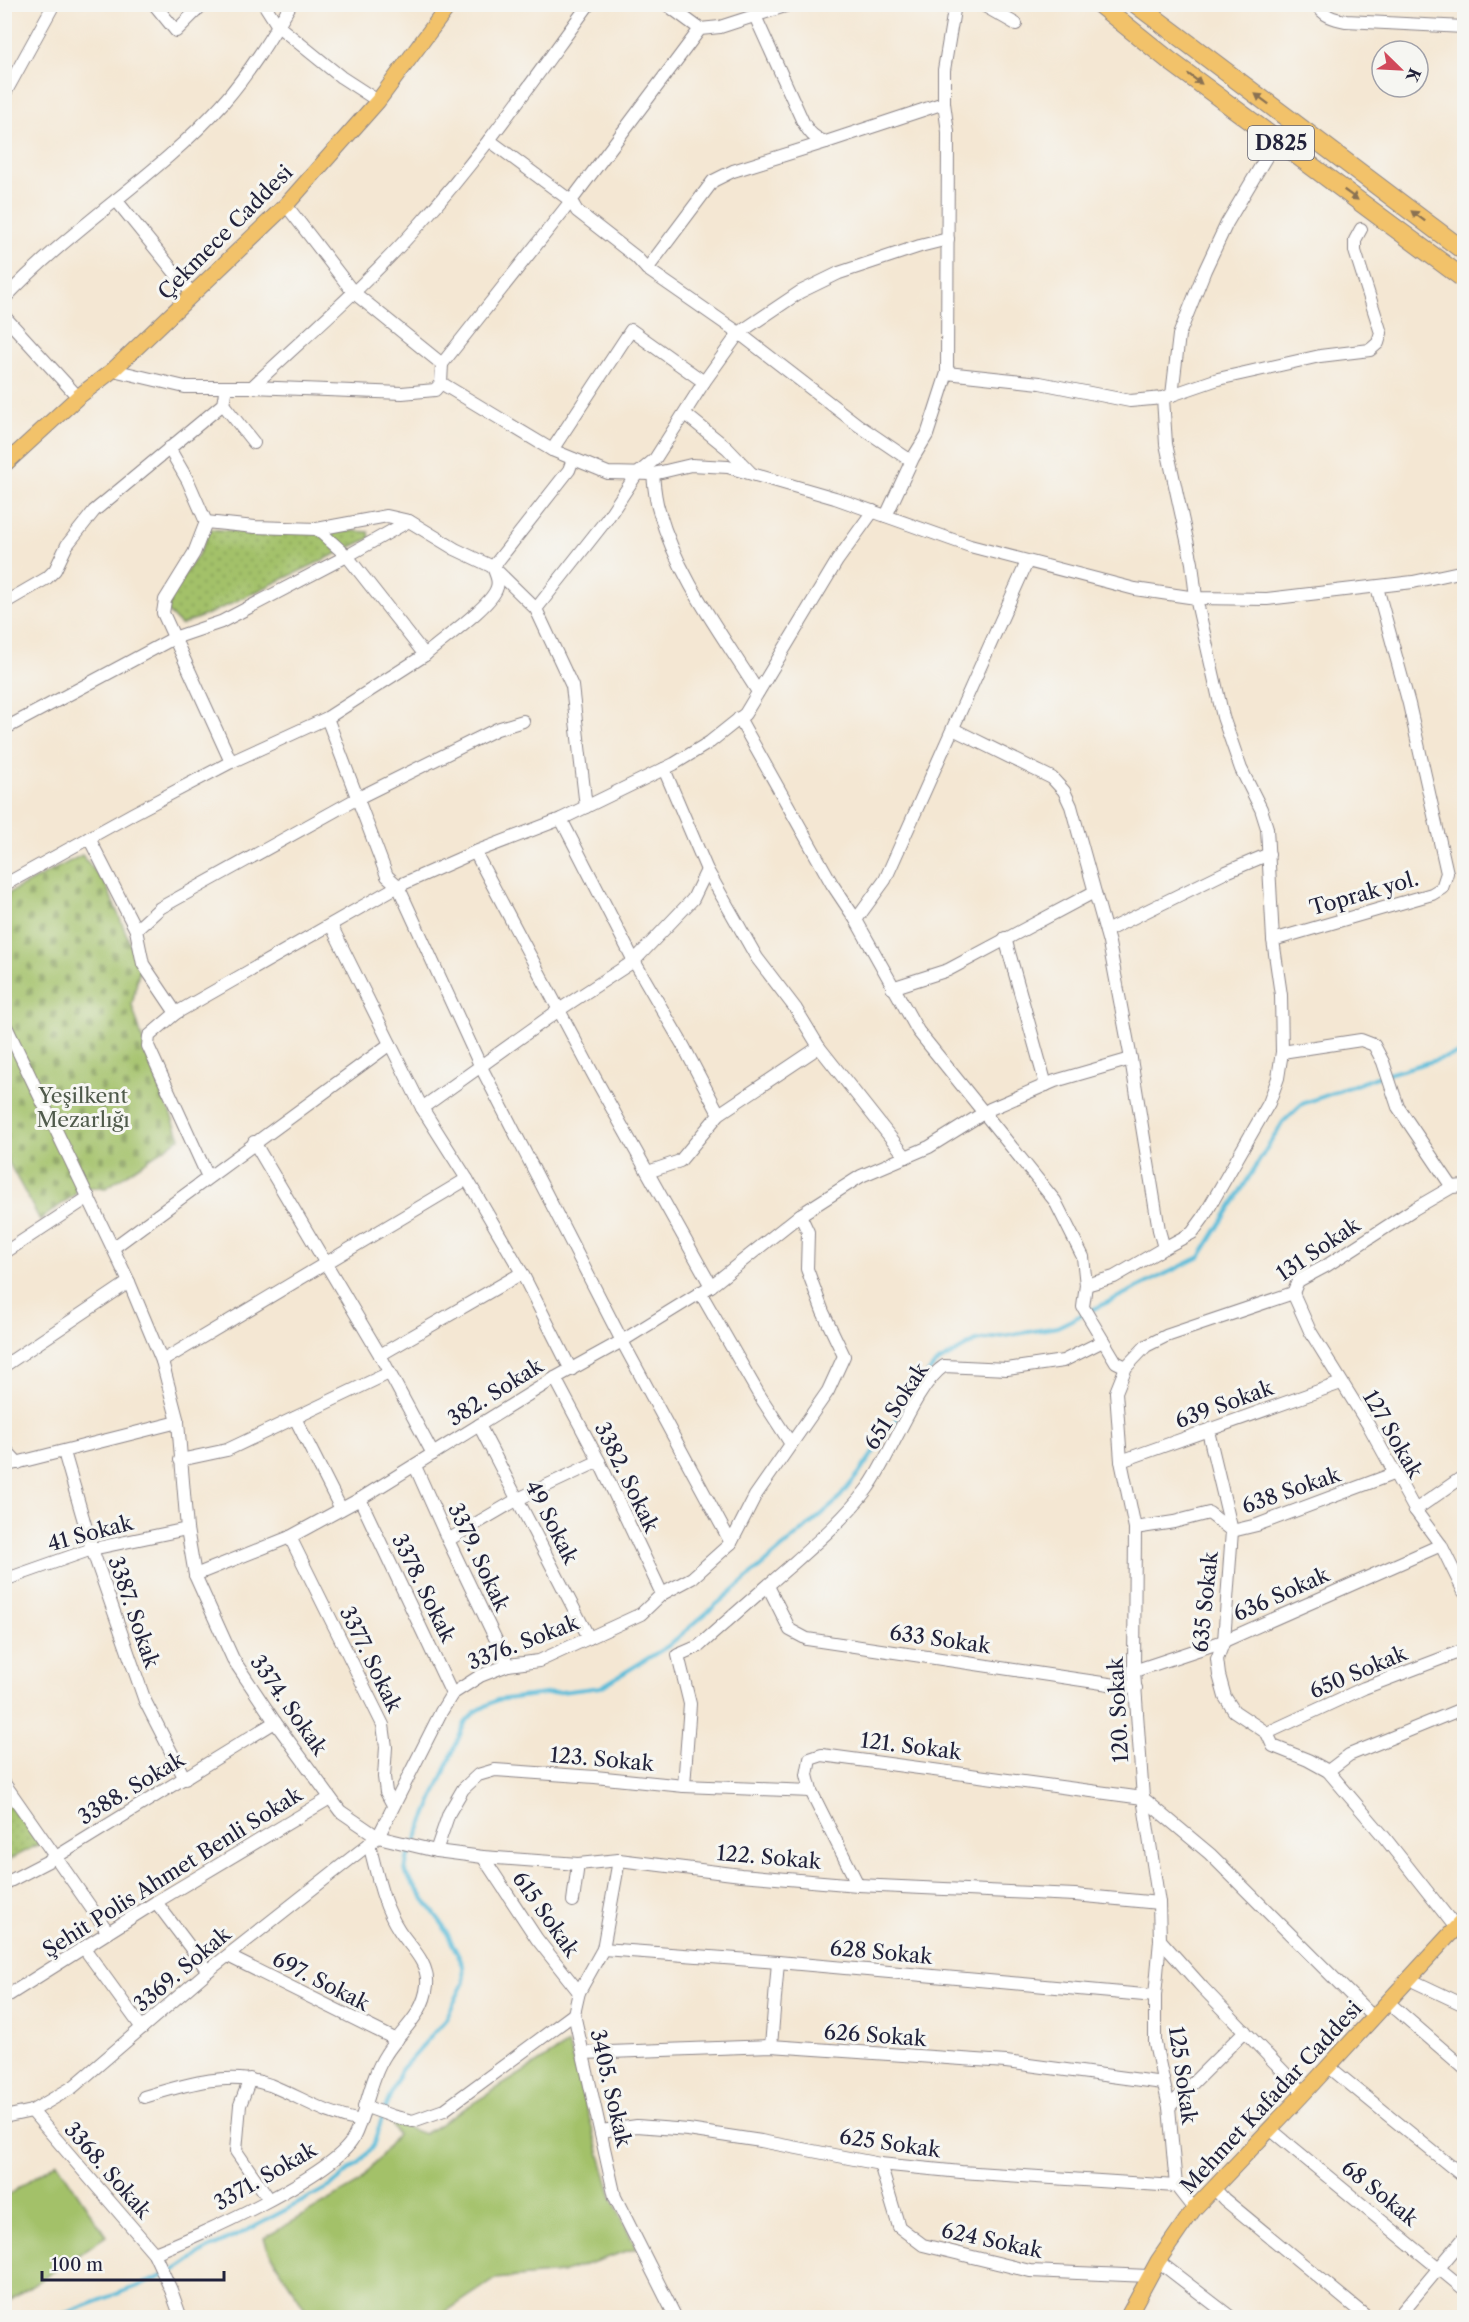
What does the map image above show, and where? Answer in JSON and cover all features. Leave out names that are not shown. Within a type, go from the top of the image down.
[{"type":"highway","points":[[1084,4],[1170,61]]},
{"type":"highway","name":"D825","points":[[1099,4],[1170,61],[1464,279]]},
{"type":"highway","name":"D825","points":[[1137,4],[1464,251]]},
{"type":"main road","name":"Çekmece Caddesi","points":[[4,465],[78,397],[113,370],[286,206],[378,102],[450,4]]},
{"type":"main road","name":"Mehmet Kafadar Caddesi","points":[[1127,2318],[1136,2310],[1149,2276],[1194,2209],[1460,1924]]},
{"type":"street","points":[[4,95],[54,4]]},
{"type":"street","points":[[154,4],[176,32],[203,4]]},
{"type":"street","points":[[264,4],[278,26],[341,77],[378,102]]},
{"type":"street","points":[[4,299],[34,267],[179,147],[222,104],[256,63],[291,4]]},
{"type":"street","points":[[252,387],[353,292],[419,225],[489,140],[589,4]]},
{"type":"street","points":[[666,4],[700,28],[720,27],[790,4]]},
{"type":"street","points":[[886,516],[911,461],[927,435],[948,373],[948,132],[944,103],[944,70],[955,4]]},
{"type":"street","points":[[981,4],[1016,24]]},
{"type":"street","points":[[1317,4],[1320,11],[1333,18],[1346,21],[1464,27]]},
{"type":"street","points":[[755,16],[803,122],[812,135],[826,142]]},
{"type":"street","points":[[113,370],[185,387],[252,387],[402,393],[435,390],[441,383],[442,364],[572,201],[700,28]]},
{"type":"street","points":[[646,269],[713,181],[733,171],[944,103]]},
{"type":"street","points":[[489,140],[572,201],[577,211],[636,257],[646,269],[738,333],[858,426],[911,461]]},
{"type":"street","points":[[1086,1285],[1114,1277],[1192,1233],[1203,1218],[1269,1103],[1278,1078],[1282,1052],[1281,994],[1274,940],[1267,828],[1261,809],[1240,769],[1223,717],[1196,598],[1192,563],[1166,444],[1168,396],[1179,335],[1204,270],[1227,223],[1268,154]]},
{"type":"street","points":[[116,200],[193,294]]},
{"type":"street","points":[[286,206],[353,292],[442,364]]},
{"type":"street","points":[[948,373],[1040,383],[1122,401],[1168,396],[1218,379],[1320,356],[1370,350],[1375,347],[1381,333],[1355,251],[1355,240],[1361,229]]},
{"type":"street","points":[[536,609],[607,519],[636,475],[655,459],[738,333],[800,292],[839,273],[948,239]]},
{"type":"street","points":[[4,316],[78,397]]},
{"type":"street","points":[[552,450],[631,330],[704,382]]},
{"type":"street","points":[[441,383],[552,450],[608,473],[652,474],[691,465],[728,467],[873,511],[970,546],[1135,589],[1196,598],[1267,599],[1413,582],[1464,571]]},
{"type":"street","points":[[4,603],[47,578],[55,570],[67,545],[94,511],[224,404],[226,387]]},
{"type":"street","points":[[224,404],[254,443]]},
{"type":"street","points":[[685,414],[727,448],[752,473]]},
{"type":"street","points":[[170,448],[206,522],[194,553],[165,600],[163,613],[231,762]]},
{"type":"street","points":[[493,567],[569,470],[573,459]]},
{"type":"street","points":[[652,474],[658,510],[676,556],[694,592],[758,692]]},
{"type":"street","points":[[208,1177],[148,1046],[149,1036],[176,1013],[398,886],[475,852],[561,819],[664,769],[710,742],[745,714],[837,561],[873,511]]},
{"type":"street","points":[[206,522],[255,527],[317,529],[387,516],[409,521],[455,549],[493,567],[536,609],[572,686],[586,807]]},
{"type":"street","points":[[4,729],[174,638],[220,622],[409,521]]},
{"type":"street","points":[[317,529],[347,556],[425,655]]},
{"type":"street","points":[[856,920],[885,880],[1027,562]]},
{"type":"street","points":[[4,885],[231,762],[327,718],[425,655],[490,600],[498,588],[498,578],[493,567]]},
{"type":"street","name":"Toprak yol.","points":[[1274,940],[1432,894],[1442,888],[1447,878],[1442,841],[1409,704],[1377,587]]},
{"type":"street","points":[[327,718],[387,876],[398,886],[480,1065],[622,1341],[731,1543]]},
{"type":"street","points":[[740,718],[832,884],[856,920],[918,1031],[1055,1201],[1083,1257],[1086,1285],[1083,1307],[1116,1362],[1126,1367]]},
{"type":"street","points":[[136,930],[160,908],[358,798],[497,729],[523,721]]},
{"type":"street","points":[[953,729],[1044,773],[1059,784],[1071,806],[1106,931],[1164,1248]]},
{"type":"street","points":[[664,769],[707,870],[757,958],[796,1009],[819,1047],[906,1157]]},
{"type":"street","points":[[561,819],[634,962],[684,1047],[719,1114]]},
{"type":"street","points":[[89,838],[136,930],[143,964],[176,1013]]},
{"type":"street","points":[[475,852],[648,1172],[758,1393],[791,1444]]},
{"type":"street","points":[[1106,931],[1269,854]]},
{"type":"street","points":[[422,1108],[559,1010],[634,962],[693,899],[707,870]]},
{"type":"street","points":[[892,988],[948,970],[1094,892]]},
{"type":"street","points":[[331,925],[422,1108],[522,1273],[571,1370]]},
{"type":"street","points":[[1005,938],[1046,1085]]},
{"type":"street","name":"3374. Sokak","points":[[4,1022],[129,1282],[162,1361],[178,1422],[187,1529],[195,1575],[233,1659],[275,1722],[340,1811],[374,1840]]},
{"type":"street","points":[[1282,1052],[1361,1040],[1374,1045],[1383,1062],[1398,1107],[1458,1186]]},
{"type":"street","points":[[113,1248],[390,1044]]},
{"type":"street","points":[[648,1172],[680,1161],[719,1114],[819,1047]]},
{"type":"street","name":"382. Sokak","points":[[195,1575],[290,1537],[360,1499],[555,1378],[622,1341],[706,1289],[800,1215],[861,1176],[929,1147],[984,1113],[1046,1085],[1131,1059]]},
{"type":"street","points":[[254,1142],[380,1355],[433,1454]]},
{"type":"street","points":[[162,1361],[467,1179]]},
{"type":"street","name":"131 Sokak","points":[[1126,1367],[1146,1346],[1166,1336],[1293,1293],[1298,1281],[1326,1266],[1414,1209],[1458,1186]]},
{"type":"street","points":[[4,1253],[89,1197]]},
{"type":"street","points":[[731,1543],[755,1496],[828,1391],[844,1356],[823,1312],[807,1269],[808,1232],[800,1215]]},
{"type":"street","points":[[380,1355],[522,1273]]},
{"type":"street","points":[[4,1366],[129,1282]]},
{"type":"street","name":"127 Sokak","points":[[1293,1293],[1310,1331],[1369,1426],[1415,1510],[1441,1545],[1464,1592]]},
{"type":"street","name":"651 Sokak","points":[[684,1786],[690,1704],[678,1655],[699,1646],[768,1586],[811,1547],[868,1488],[918,1399],[936,1372],[945,1366],[1007,1369],[1063,1362],[1103,1341]]},
{"type":"street","name":"120. Sokak","points":[[1126,1367],[1116,1392],[1121,1461],[1136,1528],[1134,1671],[1143,1798],[1159,1904],[1160,1940]]},
{"type":"street","points":[[180,1460],[227,1450],[389,1373]]},
{"type":"street","name":"3382. Sokak","points":[[555,1378],[599,1461],[662,1594]]},
{"type":"street","name":"639 Sokak","points":[[1121,1461],[1341,1383]]},
{"type":"street","points":[[295,1418],[341,1509]]},
{"type":"street","points":[[4,1466],[178,1422]]},
{"type":"street","name":"49 Sokak","points":[[479,1425],[589,1638]]},
{"type":"street","name":"635 Sokak","points":[[1208,1431],[1232,1530],[1224,1641],[1217,1659],[1225,1697],[1234,1711],[1267,1733],[1273,1746],[1328,1771],[1460,1924]]},
{"type":"street","points":[[4,1448],[18,1463]]},
{"type":"street","name":"3387. Sokak","points":[[64,1452],[92,1549],[145,1701],[185,1779]]},
{"type":"street","points":[[448,1540],[518,1499],[599,1461]]},
{"type":"street","name":"3379. Sokak","points":[[415,1466],[508,1665]]},
{"type":"street","name":"638 Sokak","points":[[1136,1528],[1209,1513],[1232,1530],[1257,1526],[1393,1473]]},
{"type":"street","points":[[1415,1510],[1464,1476]]},
{"type":"street","name":"3378. Sokak","points":[[360,1499],[452,1694]]},
{"type":"street","name":"41 Sokak","points":[[4,1580],[92,1549],[187,1529]]},
{"type":"street","name":"3377. Sokak","points":[[290,1537],[383,1725],[386,1747],[384,1777],[386,1792],[393,1805]]},
{"type":"street","name":"3376. Sokak","points":[[374,1840],[452,1694],[480,1676],[508,1665],[540,1661],[641,1614],[662,1594],[692,1578],[731,1543]]},
{"type":"street","name":"636 Sokak","points":[[1134,1671],[1224,1641],[1441,1545]]},
{"type":"street","name":"633 Sokak","points":[[768,1586],[790,1630],[807,1639],[1136,1688]]},
{"type":"street","name":"650 Sokak","points":[[1267,1733],[1364,1688],[1464,1650]]},
{"type":"street","points":[[1328,1771],[1349,1755],[1464,1708]]},
{"type":"street","name":"3388. Sokak","points":[[4,1884],[56,1857],[275,1722]]},
{"type":"street","name":"121. Sokak","points":[[858,1885],[811,1791],[807,1775],[810,1759],[822,1755],[1143,1798]]},
{"type":"street","name":"123. Sokak","points":[[436,1851],[449,1813],[463,1789],[478,1775],[495,1770],[684,1786],[811,1791]]},
{"type":"street","points":[[4,1783],[108,1932]]},
{"type":"street","name":"Şehit Polis Ahmet Benli Sokak","points":[[4,1998],[156,1902],[330,1798]]},
{"type":"street","points":[[1143,1798],[1210,1854],[1374,2018]]},
{"type":"street","name":"122. Sokak","points":[[374,1840],[483,1857],[578,1864],[619,1860],[741,1875],[858,1885],[1075,1895],[1159,1904]]},
{"type":"street","name":"3369. Sokak","points":[[4,2117],[32,2111],[73,2087],[208,1971],[374,1840]]},
{"type":"street","name":"3371. Sokak","points":[[154,2253],[190,2240],[307,2178],[343,2152],[352,2139],[381,2062],[409,2027],[422,2003],[427,1985],[426,1970],[419,1955],[399,1930],[389,1911],[374,1840]]},
{"type":"street","name":"615 Sokak","points":[[483,1857],[537,1939],[579,1992]]},
{"type":"street","name":"3405. Sokak","points":[[619,1860],[603,1949],[579,1992],[574,2014],[615,2197],[676,2318]]},
{"type":"street","points":[[573,1901],[578,1864]]},
{"type":"street","points":[[156,1902],[208,1971]]},
{"type":"street","points":[[1160,1940],[1304,2093]]},
{"type":"street","name":"125 Sokak","points":[[1160,1940],[1155,1996],[1155,2043],[1169,2107],[1176,2186]]},
{"type":"street","points":[[84,1948],[142,2028]]},
{"type":"street","name":"628 Sokak","points":[[603,1949],[778,1962],[1155,1996]]},
{"type":"street","name":"697. Sokak","points":[[228,1956],[397,2040]]},
{"type":"street","points":[[771,2046],[778,1962]]},
{"type":"street","points":[[1409,1978],[1464,2005]]},
{"type":"street","points":[[1388,2002],[1464,2068]]},
{"type":"street","points":[[364,2106],[413,2121],[444,2110],[574,2014]]},
{"type":"street","points":[[1169,2107],[1245,2031]]},
{"type":"street","name":"626 Sokak","points":[[582,2053],[771,2046],[1006,2062],[1163,2083]]},
{"type":"street","points":[[1328,2066],[1464,2177]]},
{"type":"street","points":[[144,2097],[210,2081],[250,2079],[271,2086],[329,2114],[360,2121]]},
{"type":"street","points":[[250,2079],[240,2105],[236,2151],[269,2199]]},
{"type":"street","name":"3368. Sokak","points":[[32,2111],[154,2253],[181,2318]]},
{"type":"street","name":"625 Sokak","points":[[601,2131],[637,2126],[688,2130],[761,2141],[880,2164],[961,2172],[1176,2186]]},
{"type":"street","name":"68 Sokak","points":[[1270,2129],[1464,2289]]},
{"type":"street","name":"624 Sokak","points":[[880,2164],[899,2227],[923,2245],[1030,2271],[1149,2276]]},
{"type":"street","points":[[1176,2186],[1194,2209]]},
{"type":"street","points":[[1214,2188],[1224,2199],[1368,2318]]},
{"type":"street","points":[[1396,2318],[1464,2238]]},
{"type":"street","points":[[1158,2261],[1232,2318]]},
{"type":"green space","points":[[208,529],[248,532],[317,529],[369,532],[370,538],[181,625],[168,612],[170,597],[202,548]]},
{"type":"green space","name":"Yeşilkent Mezarlığı","points":[[82,855],[106,885],[140,967],[132,1005],[145,1048],[180,1138],[106,1188],[79,1187],[74,1195],[40,1220],[5,1156],[5,895]]},
{"type":"green space","points":[[4,1786],[43,1842],[5,1862],[4,1862]]},
{"type":"green space","points":[[568,2044],[613,2200],[636,2248],[561,2273],[495,2279],[438,2317],[311,2318],[270,2254],[264,2238],[359,2183],[397,2135],[391,2122],[424,2134]]},
{"type":"green space","points":[[57,2162],[106,2236],[5,2304],[5,2197]]},
{"type":"waterway","points":[[928,1373],[935,1364],[976,1341],[1057,1327],[1200,1257],[1283,1122],[1302,1104],[1374,1078],[1464,1052]]},
{"type":"waterway","points":[[415,1842],[465,1723],[475,1712],[497,1700],[601,1687],[668,1646],[836,1502],[860,1472],[908,1402]]},
{"type":"waterway","points":[[53,2318],[154,2280],[179,2268],[204,2251],[331,2186],[360,2162],[373,2146],[401,2070],[446,2019],[464,1982],[463,1965],[443,1925],[405,1873],[407,1859],[412,1849]]}]
